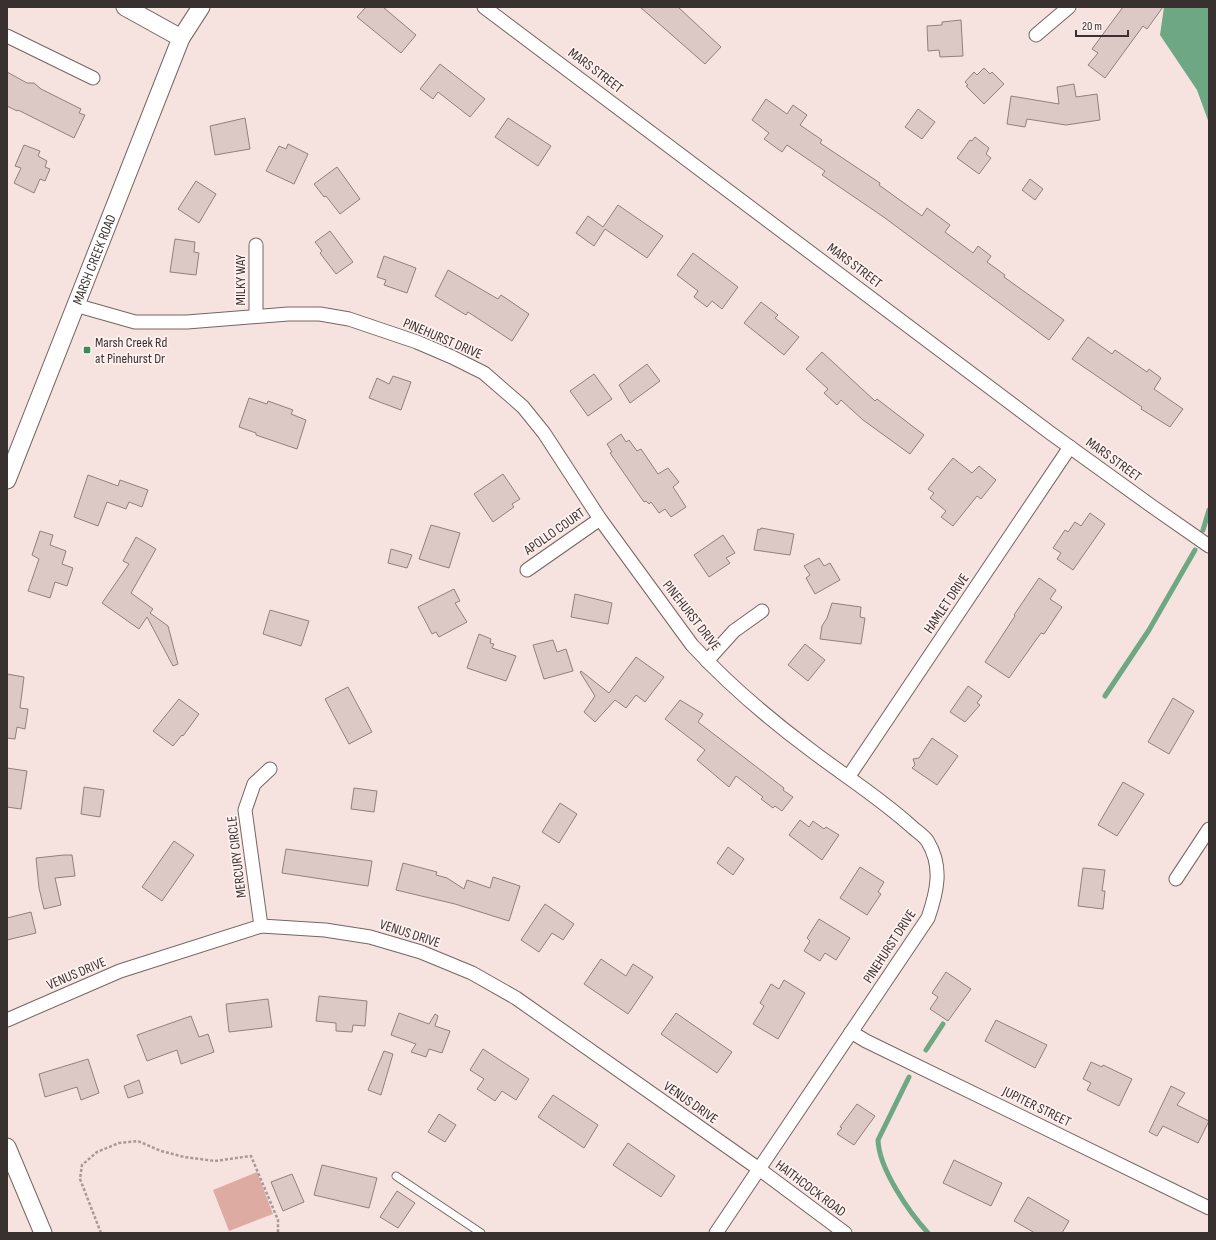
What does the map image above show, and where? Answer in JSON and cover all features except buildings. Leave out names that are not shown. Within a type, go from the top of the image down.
[{"type":"street","points":[[125,7],[181,38]]},
{"type":"street","name":"MARSH CREEK ROAD","points":[[7,480],[181,38],[201,7]]},
{"type":"street","name":"MARS STREET","points":[[484,7],[1070,447],[1209,546]]},
{"type":"street","points":[[1036,35],[1069,7]]},
{"type":"street","points":[[7,36],[93,78]]},
{"type":"street","name":"MILKY WAY","points":[[256,245],[256,316]]},
{"type":"street","name":"PINEHURST DRIVE","points":[[76,305],[135,322],[187,322],[256,316],[320,314],[349,318],[417,342],[484,373],[523,407],[544,433],[600,519],[692,645],[707,661],[750,702],[813,752],[849,776],[900,816],[928,841],[938,865],[936,894],[928,918],[716,1233]]},
{"type":"street","name":"HAMLET DRIVE","points":[[849,776],[1070,447]]},
{"type":"street","name":"APOLLO COURT","points":[[527,570],[600,519]]},
{"type":"street","points":[[707,661],[734,631],[762,610]]},
{"type":"street","name":"MERCURY CIRCLE","points":[[260,926],[245,810],[254,784],[270,769]]},
{"type":"street","points":[[1176,880],[1209,829]]},
{"type":"street","name":"VENUS DRIVE","points":[[7,1020],[120,971],[260,926],[325,930],[370,937],[421,952],[472,973],[516,998],[759,1169]]},
{"type":"street","name":"JUPITER STREET","points":[[851,1032],[866,1041],[1209,1208]]},
{"type":"street","points":[[7,1147],[43,1233]]},
{"type":"street","name":"HAITHCOCK ROAD","points":[[759,1169],[845,1233]]},
{"type":"lane","points":[[396,1176],[481,1233]]},
{"type":"path","points":[[100,1233],[80,1179],[82,1165],[98,1152],[119,1143],[138,1141],[161,1151],[184,1157],[216,1161],[251,1156],[278,1220],[278,1233]]},
{"type":"shaded area","points":[[1164,7],[1209,7],[1209,123],[1197,90],[1160,35]]},
{"type":"shaded area","points":[[257,1172],[273,1214],[229,1231],[213,1190]]},
{"type":"waterway","points":[[1203,530],[1209,510]]},
{"type":"waterway","points":[[1105,696],[1149,630],[1195,550]]},
{"type":"waterway","points":[[926,1050],[943,1024]]},
{"type":"waterway","points":[[909,1077],[878,1140],[880,1151],[889,1177],[912,1214],[928,1233]]},
{"type":"place","name":"Marsh Creek Rd at Pinehurst Dr","points":[[87,350]]}]
